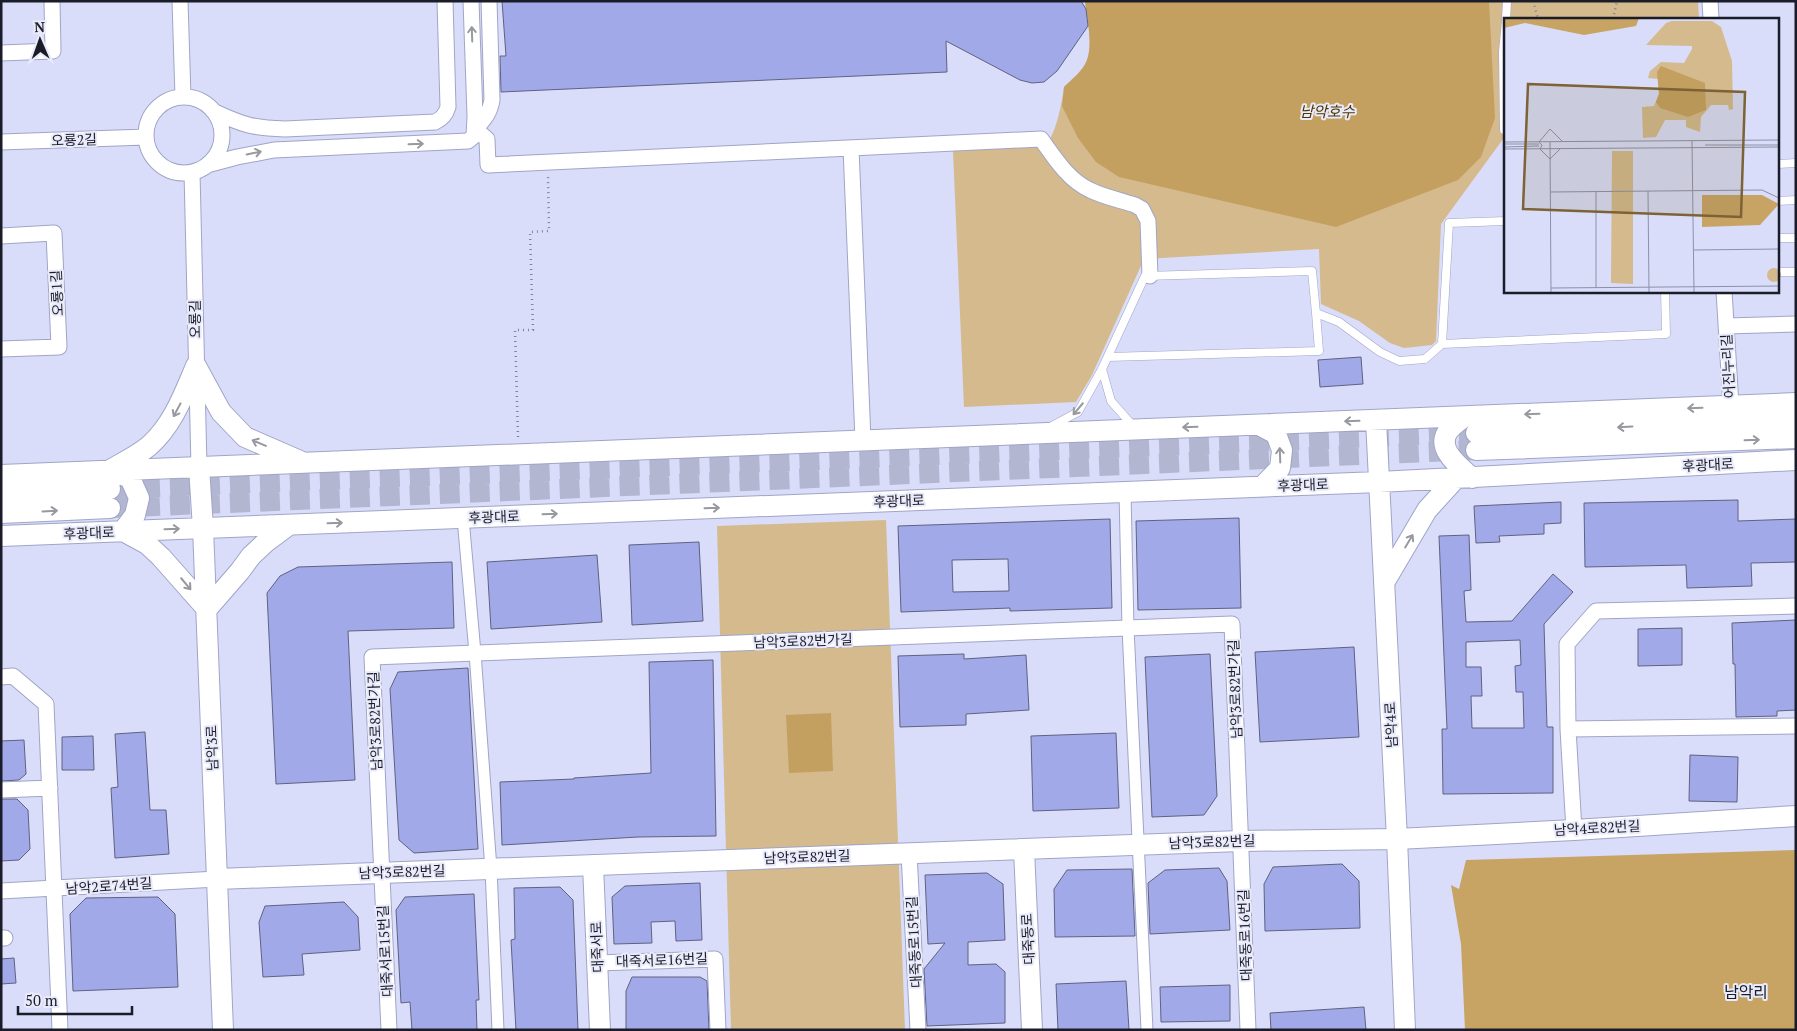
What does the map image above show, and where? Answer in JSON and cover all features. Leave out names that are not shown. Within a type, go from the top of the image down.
[{"type":"street","points":[[1,53],[54,51],[52,1]]},
{"type":"street","points":[[180,1],[183,97]]},
{"type":"street","points":[[215,112],[241,124],[285,129],[436,122],[441,119],[448,107],[445,1]]},
{"type":"street","points":[[207,165],[220,150],[223,138],[222,126],[215,112],[210,106],[200,100],[188,96],[175,97],[163,103],[153,112],[147,124],[146,137],[149,150],[156,160],[166,168],[179,172],[192,172],[207,165],[236,157],[274,150],[465,142],[472,139],[475,116],[471,1]]},
{"type":"street","points":[[474,129],[484,120],[492,100],[489,1]]},
{"type":"street","points":[[1710,1],[1710,18]]},
{"type":"street","points":[[474,129],[486,139],[488,164],[1041,139],[1067,173],[1079,184],[1089,190],[1142,209],[1148,220],[1150,276]]},
{"type":"street","name":"오룡2길","points":[[1,142],[146,137]]},
{"type":"street","points":[[851,148],[863,440]]},
{"type":"street","name":"오룡길","points":[[192,172],[199,467]]},
{"type":"street","name":"오룡1길","points":[[1,236],[54,233],[59,347],[1,349]]},
{"type":"street","name":"어진누리길","points":[[1724,292],[1730,406]]},
{"type":"street","name":"어진누리길","points":[[1726,326],[1796,324]]},
{"type":"street","points":[[196,366],[221,412],[245,437],[304,462]]},
{"type":"street","points":[[110,489],[162,432],[176,413],[196,366]]},
{"type":"street","name":"후광대로","points":[[1,513],[199,467],[1796,403]]},
{"type":"street","points":[[1384,583],[1427,510],[1464,478],[1444,445],[1448,431],[1464,417]]},
{"type":"street","name":"후광대로","points":[[1796,419],[1476,442],[1796,438]]},
{"type":"street","name":"남악4로","points":[[1376,420],[1405,1030]]},
{"type":"street","points":[[1260,425],[1276,434],[1282,450],[1280,468],[1262,487]]},
{"type":"street","name":"후광대로","points":[[1,536],[1262,487],[1796,460]]},
{"type":"street","name":"남악3로","points":[[199,467],[207,609],[223,1030]]},
{"type":"street","name":"후광대로","points":[[1,475],[110,489]]},
{"type":"street","points":[[110,489],[130,478],[139,498],[135,515],[123,531],[147,544],[162,557],[207,609],[240,572],[251,556],[266,542],[290,525]]},
{"type":"street","name":"후광대로","points":[[1,494],[110,489]]},
{"type":"street","points":[[1125,492],[1128,628],[1147,1030]]},
{"type":"street","points":[[463,518],[491,869],[498,1030]]},
{"type":"street","points":[[1574,830],[1568,730],[1567,644],[1596,611],[1796,606]]},
{"type":"street","name":"남악3로82번가길","points":[[381,873],[372,657],[1232,624],[1241,841]]},
{"type":"street","points":[[1,677],[13,676],[46,704],[60,1030]]},
{"type":"street","points":[[1568,730],[1796,726]]},
{"type":"street","points":[[1,790],[50,788]]},
{"type":"street","name":"남악4로82번길","points":[[1397,839],[1796,816]]},
{"type":"street","name":"남악3로82번길","points":[[217,879],[1241,841],[1397,839]]},
{"type":"street","name":"대죽동로16번길","points":[[1241,841],[1248,1030]]},
{"type":"street","name":"대죽동로","points":[[1024,849],[1032,1030]]},
{"type":"street","name":"대죽동로15번길","points":[[910,853],[918,1030]]},
{"type":"street","name":"대죽서로","points":[[594,865],[600,1030]]},
{"type":"street","name":"대죽서로15번길","points":[[381,873],[388,1030]]},
{"type":"street","name":"남악2로74번길","points":[[1,891],[217,879]]},
{"type":"street","name":"대죽서로16번길","points":[[597,963],[715,959],[718,1030]]},
{"type":"lane","points":[[1506,18],[1507,1]]},
{"type":"lane","points":[[1504,41],[1504,130]]},
{"type":"lane","points":[[1780,164],[1796,163]]},
{"type":"lane","points":[[1780,201],[1796,200]]},
{"type":"lane","points":[[1442,344],[1449,223],[1504,221]]},
{"type":"lane","points":[[1780,238],[1796,238]]},
{"type":"lane","points":[[1040,434],[1078,412],[1108,357],[1145,276],[1312,272],[1319,351],[1108,357]]},
{"type":"lane","points":[[1780,272],[1796,272]]},
{"type":"lane","points":[[1316,313],[1339,322],[1380,352],[1400,361],[1425,359],[1442,344],[1666,334],[1665,292]]},
{"type":"lane","points":[[1102,369],[1111,401],[1136,430]]},
{"type":"path","points":[[1533,1],[1538,18]]},
{"type":"path","points":[[1613,18],[1617,1]]},
{"type":"path","points":[[519,454],[515,330],[533,330],[530,232],[549,231],[547,162]]},
{"type":"shaded area","points":[[1085,1],[1698,1],[1699,18],[1504,18],[1504,138],[1441,224],[1436,341],[1432,345],[1404,348],[1390,343],[1359,321],[1321,304],[1319,249],[1144,259],[1092,375],[1076,402],[964,407],[953,151],[1049,141],[1059,115],[1064,87],[1083,68],[1087,60],[1090,46]]},
{"type":"shaded area","points":[[886,520],[905,1030],[731,1030],[717,526]]},
{"type":"shaded area","points":[[1796,850],[1796,1030],[1465,1030],[1461,944],[1451,885],[1459,889],[1466,860]]},
{"type":"water","name":"남악호수","points":[[1085,1],[1489,1],[1495,118],[1481,157],[1458,180],[1336,227],[1119,177],[1096,162],[1078,138],[1062,106],[1064,87],[1083,68],[1089,53],[1089,31]]},
{"type":"water","points":[[831,713],[833,771],[789,773],[786,715]]},
{"type":"building","points":[[502,1],[1081,1],[1086,9],[1088,26],[1057,71],[1044,82],[1032,83],[1020,80],[946,41],[947,72],[501,92],[500,56],[506,56]]},
{"type":"building","points":[[1361,357],[1363,384],[1320,387],[1318,360]]},
{"type":"building","points":[[1738,500],[1738,521],[1796,519],[1796,562],[1751,563],[1752,586],[1687,588],[1686,565],[1585,567],[1584,503]]},
{"type":"building","points":[[1561,502],[1561,523],[1544,524],[1544,534],[1499,536],[1500,542],[1476,543],[1474,506]]},
{"type":"building","points":[[1239,518],[1241,608],[1138,610],[1136,521]]},
{"type":"building","points":[[1110,519],[1112,608],[1010,611],[1010,608],[901,612],[898,526]],"holes":[[[1008,559],[1009,591],[953,592],[952,560]]]},
{"type":"building","points":[[1469,535],[1471,590],[1464,591],[1466,622],[1512,621],[1553,574],[1573,592],[1544,624],[1547,727],[1553,727],[1553,793],[1443,794],[1442,729],[1447,729],[1439,536]],"holes":[[[1520,640],[1521,665],[1515,666],[1516,692],[1523,692],[1524,728],[1472,728],[1471,696],[1482,696],[1481,667],[1466,667],[1466,642]]]},
{"type":"building","points":[[699,542],[703,621],[632,625],[629,545]]},
{"type":"building","points":[[597,555],[602,622],[491,629],[487,562]]},
{"type":"building","points":[[452,562],[454,628],[348,631],[355,780],[276,784],[267,593],[280,576],[298,567]]},
{"type":"building","points":[[1796,620],[1796,710],[1777,711],[1777,716],[1736,717],[1732,623]]},
{"type":"building","points":[[1682,628],[1682,665],[1638,666],[1638,629]]},
{"type":"building","points":[[1354,647],[1359,737],[1260,742],[1255,652]]},
{"type":"building","points":[[964,654],[964,659],[1026,655],[1029,710],[966,714],[966,725],[900,727],[898,656]]},
{"type":"building","points":[[1210,654],[1217,796],[1204,815],[1152,817],[1145,657]]},
{"type":"building","points":[[713,660],[716,836],[638,837],[502,845],[500,782],[651,773],[649,662]]},
{"type":"building","points":[[468,668],[478,849],[414,853],[399,840],[390,689],[398,672]]},
{"type":"building","points":[[145,732],[150,810],[166,810],[169,854],[115,858],[111,788],[118,787],[115,734]]},
{"type":"building","points":[[1116,733],[1119,808],[1033,811],[1031,736]]},
{"type":"building","points":[[93,736],[94,770],[62,770],[62,737]]},
{"type":"building","points":[[24,740],[26,774],[19,780],[1,781],[1,741]]},
{"type":"building","points":[[1690,755],[1738,757],[1737,802],[1689,801]]},
{"type":"building","points":[[1,799],[17,799],[28,810],[30,849],[19,860],[1,861]]},
{"type":"building","points":[[1342,864],[1359,881],[1360,928],[1265,931],[1264,884],[1273,867]]},
{"type":"building","points":[[1219,868],[1227,881],[1230,930],[1150,934],[1148,883],[1165,870]]},
{"type":"building","points":[[1132,869],[1135,936],[1055,937],[1054,889],[1067,870]]},
{"type":"building","points":[[987,873],[1003,884],[1005,940],[968,942],[968,965],[996,964],[1005,972],[1005,1023],[927,1026],[924,969],[945,943],[928,944],[925,875]]},
{"type":"building","points":[[700,883],[702,940],[676,941],[675,921],[651,922],[652,943],[614,944],[612,897],[625,886]]},
{"type":"building","points":[[560,887],[573,900],[578,1030],[516,1030],[511,940],[515,939],[514,888]]},
{"type":"building","points":[[474,894],[479,1000],[476,1000],[477,1030],[412,1030],[410,1002],[401,1003],[396,910],[405,897]]},
{"type":"building","points":[[158,897],[175,914],[178,987],[73,991],[70,914],[86,898]]},
{"type":"building","points":[[344,902],[358,917],[360,950],[302,954],[304,975],[263,977],[259,922],[265,906]]},
{"type":"building","points":[[14,958],[16,983],[1,984],[1,959]]},
{"type":"building","points":[[632,977],[700,977],[707,981],[709,1030],[626,1030],[626,991]]},
{"type":"building","points":[[1126,981],[1129,1030],[1058,1030],[1056,984]]},
{"type":"building","points":[[1230,985],[1230,1021],[1161,1022],[1160,987]]},
{"type":"building","points":[[1364,1007],[1366,1030],[1271,1030],[1270,1013]]},
{"type":"tunnel","points":[[110,489],[1476,433]]},
{"type":"tunnel","points":[[110,508],[1476,450]]},
{"type":"district","name":"남악리","points":[[1746,992]]}]
